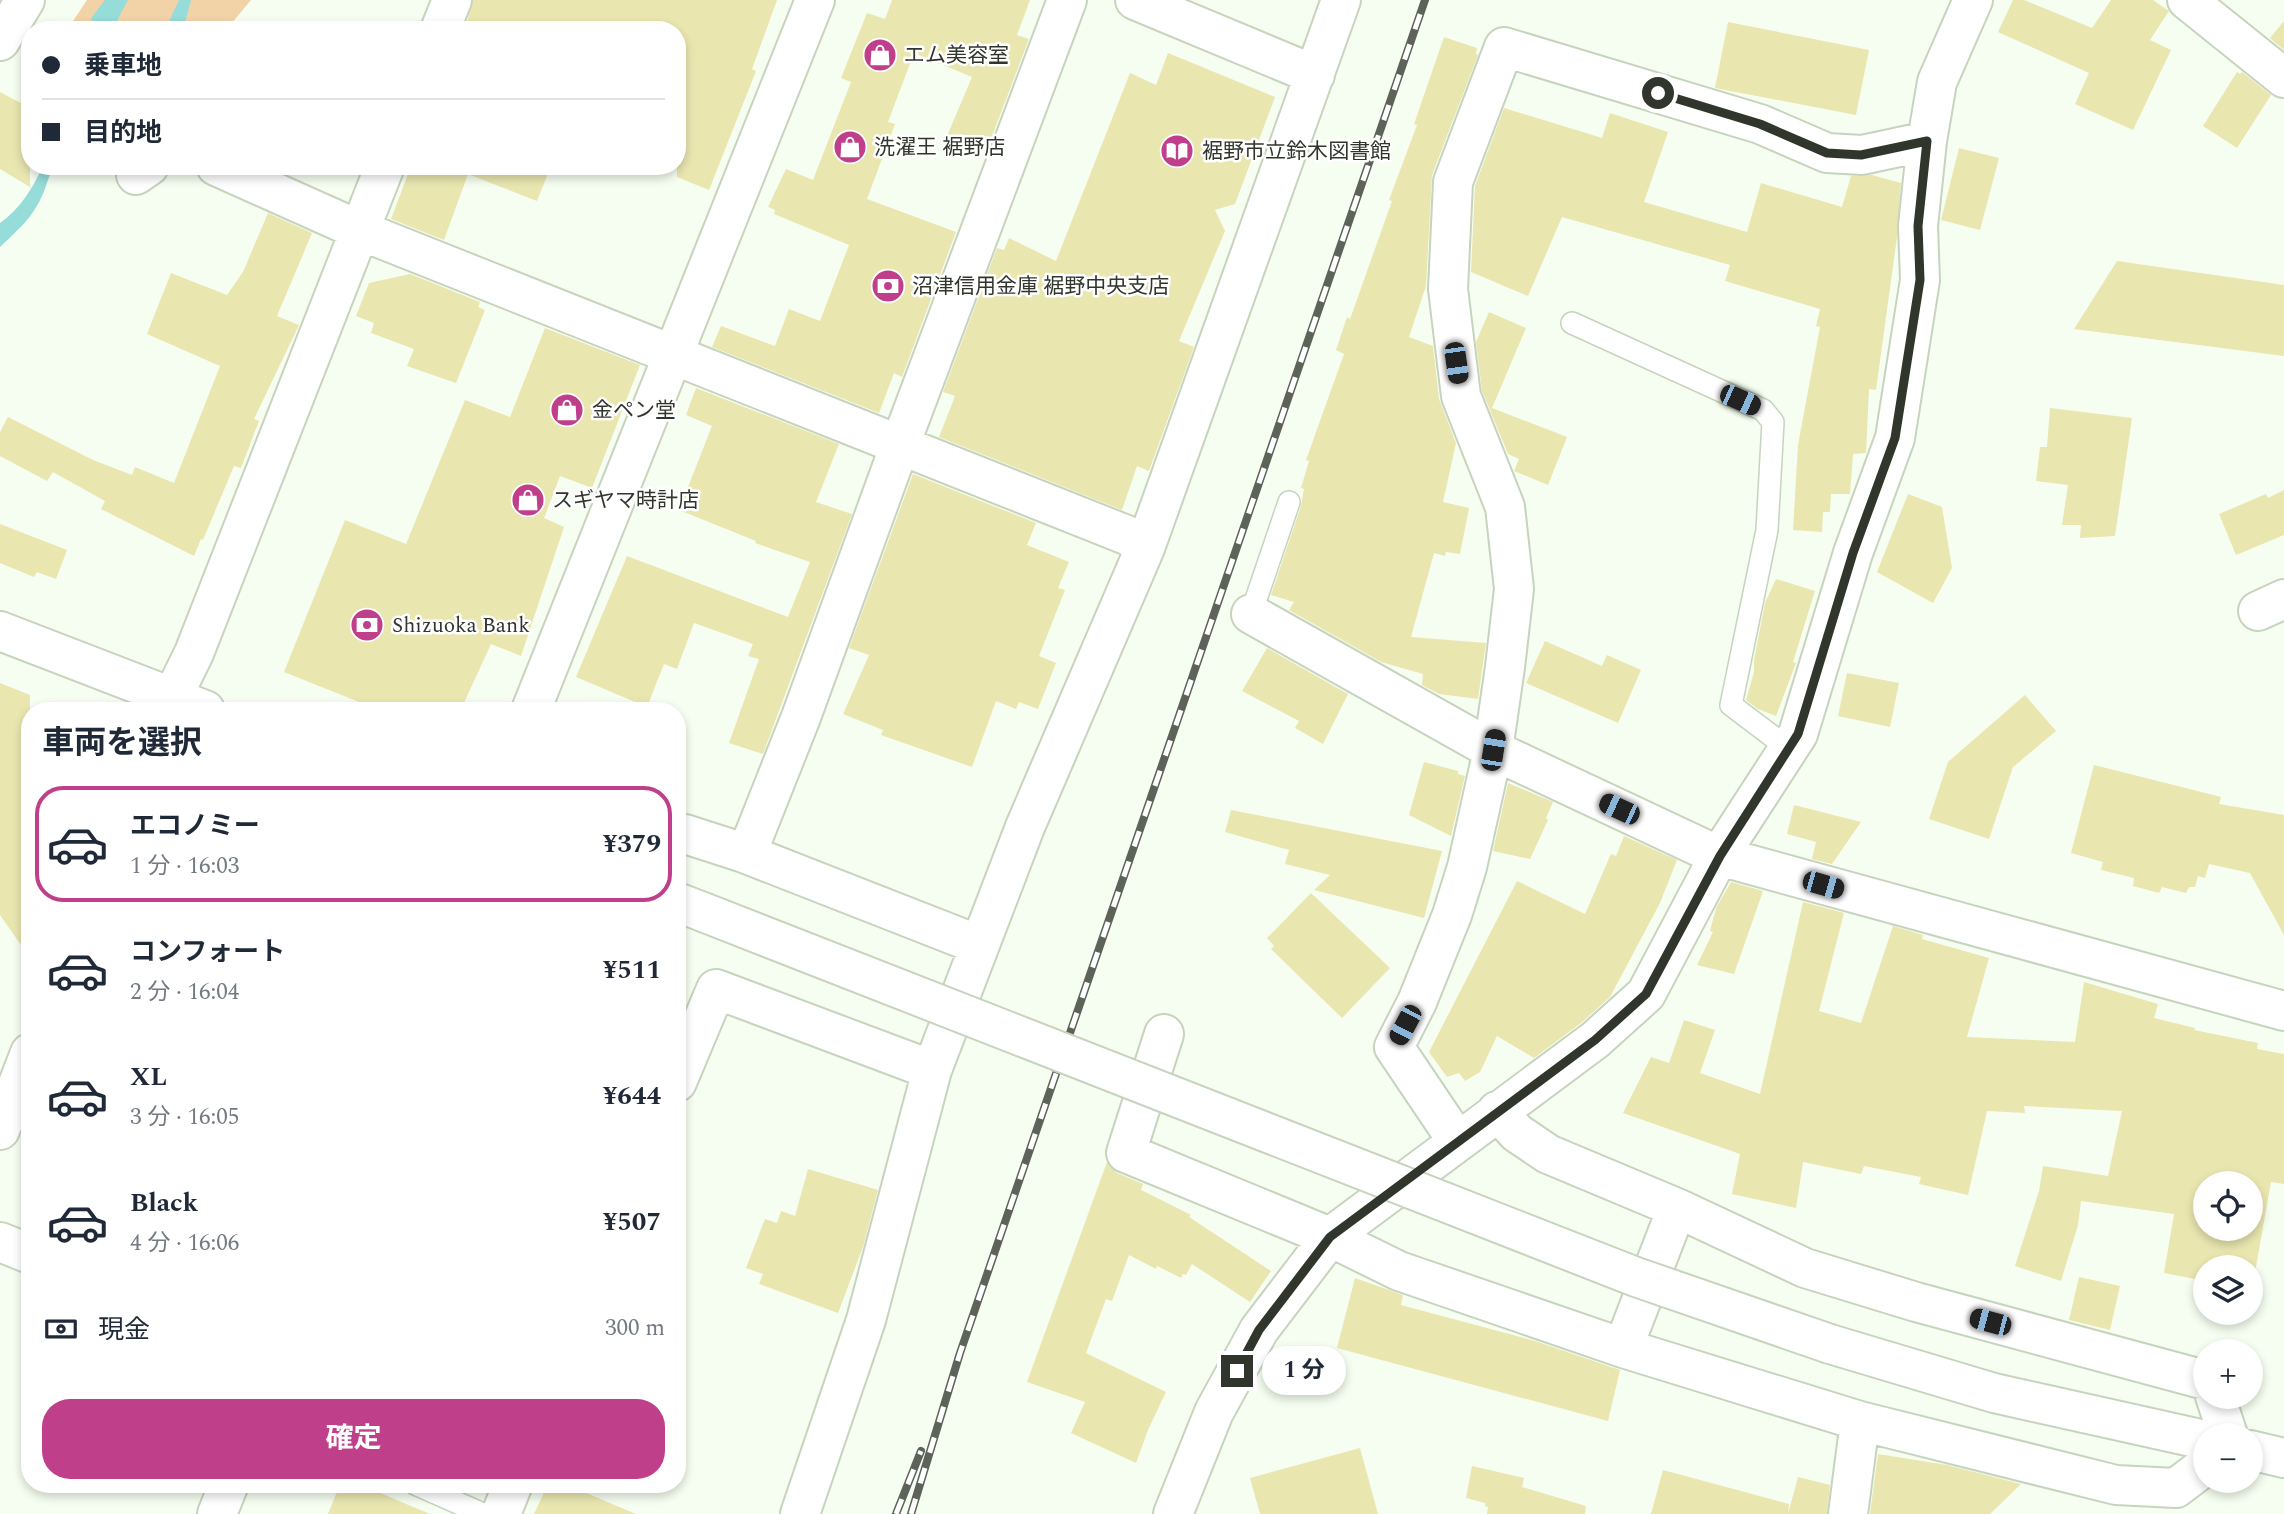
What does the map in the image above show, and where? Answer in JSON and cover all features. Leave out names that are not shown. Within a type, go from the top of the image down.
[{"type":"street","points":[[0,41],[26,0]]},
{"type":"street","points":[[444,21],[452,0]]},
{"type":"street","points":[[534,702],[815,0]]},
{"type":"street","points":[[744,853],[753,838],[801,717],[900,444],[1068,0]]},
{"type":"street","points":[[1135,0],[1315,75]]},
{"type":"street","points":[[800,1514],[866,1320],[932,1070],[1025,827],[1145,548],[1341,0]]},
{"type":"street","points":[[1173,1514],[1214,1412],[1259,1330],[1330,1237],[1595,1040],[1646,994],[1720,856],[1798,734],[1853,553],[1895,438],[1920,280],[1918,226],[1927,141],[1937,82],[1973,0]]},
{"type":"street","points":[[2187,0],[2284,78]]},
{"type":"street","points":[[1458,1142],[1394,1047],[1417,1002],[1452,915],[1467,867],[1493,750],[1514,589],[1505,507],[1461,396],[1448,289],[1453,182],[1504,47],[1760,124],[1827,153],[1861,155],[1927,141]]},
{"type":"street","points":[[236,175],[359,230],[1129,536],[1145,548]]},
{"type":"street","points":[[182,702],[194,653],[381,175]]},
{"type":"street","points":[[1251,614],[1493,750],[1720,856],[2284,1011]]},
{"type":"street","points":[[0,631],[171,702]]},
{"type":"street","points":[[686,834],[744,853],[979,945]]},
{"type":"street","points":[[690,907],[1636,1277],[1830,1344],[1994,1394],[2193,1437]]},
{"type":"street","points":[[686,1061],[716,989],[932,1070]]},
{"type":"street","points":[[1164,1034],[1126,1153],[1330,1237],[1399,1272],[1623,1348],[1860,1421],[2116,1485],[2176,1488],[2193,1475]]},
{"type":"street","points":[[0,1130],[21,1077]]},
{"type":"street","points":[[1497,1111],[1517,1133],[1548,1154],[1677,1208],[1805,1268],[1916,1303],[2193,1377]]},
{"type":"street","points":[[1623,1348],[1677,1208]]},
{"type":"street","points":[[0,1242],[21,1250]]},
{"type":"street","points":[[1848,1514],[1860,1421]]},
{"type":"street","points":[[2263,1453],[2284,1458]]},
{"type":"street","points":[[217,1514],[225,1493]]},
{"type":"street","points":[[500,1514],[509,1493]]},
{"type":"lane","points":[[1572,323],[1763,410],[1773,422],[1767,530],[1731,705],[1789,749]]},
{"type":"lane","points":[[1251,614],[1289,502]]},
{"type":"lane","points":[[435,1493],[483,1514]]},
{"type":"shaded area","points":[[87,0],[251,0],[234,21],[73,21]]},
{"type":"water","points":[[105,0],[128,0],[117,21],[91,21]]},
{"type":"water","points":[[179,0],[191,0],[185,21],[169,21]]},
{"type":"water","points":[[38,175],[50,175],[34,211],[0,247],[0,223],[14,211]]},
{"type":"building","points":[[473,0],[777,0],[752,69],[756,71],[709,190],[677,177],[686,175],[686,21],[467,21]]},
{"type":"building","points":[[892,0],[1030,0],[1017,35],[1029,39],[986,152],[947,136],[972,77],[914,53],[888,122],[895,124],[867,199],[956,232],[902,377],[894,373],[879,413],[712,347],[721,326],[775,346],[789,309],[820,321],[849,245],[774,214],[775,210],[768,207],[786,169],[813,180],[851,82],[841,78],[867,13],[885,19]]},
{"type":"building","points":[[2013,0],[2024,0],[2092,28],[2111,0],[2153,0],[2169,11],[2150,40],[2171,50],[2133,130],[2075,104],[2089,73],[1998,32]]},
{"type":"building","points":[[2284,21],[2284,50],[2270,38]]},
{"type":"building","points":[[1728,22],[1869,50],[1856,115],[1715,88]]},
{"type":"building","points":[[1444,37],[1477,48],[1478,55],[1432,175],[1426,286],[1409,337],[1433,346],[1439,399],[1456,443],[1443,502],[1469,508],[1460,554],[1446,552],[1445,556],[1434,553],[1411,637],[1486,643],[1478,699],[1439,694],[1422,685],[1423,674],[1381,662],[1289,610],[1294,602],[1271,595],[1301,506],[1304,489],[1301,488],[1309,461],[1306,460],[1344,354],[1336,350],[1347,317],[1350,319],[1392,201],[1389,200],[1417,125],[1414,124]]},
{"type":"building","points":[[1168,53],[1275,97],[1235,204],[1215,210],[1225,231],[1179,341],[1194,347],[1149,471],[1137,466],[1122,510],[939,437],[955,396],[943,392],[997,248],[1004,250],[1009,238],[1056,261],[1130,73],[1156,85]]},
{"type":"building","points":[[2237,72],[2242,72],[2271,95],[2237,148],[2203,126]]},
{"type":"building","points":[[0,92],[21,103],[21,175],[30,175],[30,187],[0,169]]},
{"type":"building","points":[[1504,108],[1602,138],[1610,113],[1668,132],[1644,202],[1747,232],[1761,183],[1842,207],[1851,176],[1872,175],[1901,183],[1897,237],[1876,390],[1869,389],[1866,453],[1853,454],[1850,494],[1831,494],[1830,512],[1823,512],[1822,532],[1793,530],[1798,445],[1820,327],[1816,326],[1820,309],[1725,281],[1730,265],[1562,217],[1528,296],[1471,272],[1475,186]]},
{"type":"building","points":[[1959,148],[1999,158],[1980,230],[1941,220]]},
{"type":"building","points":[[408,175],[468,175],[444,240],[391,219]]},
{"type":"building","points":[[471,175],[547,175],[537,201]]},
{"type":"building","points":[[268,213],[312,233],[277,316],[299,325],[254,419],[259,421],[241,468],[234,466],[194,556],[101,509],[105,501],[53,472],[47,481],[0,456],[0,432],[8,417],[93,460],[132,475],[135,467],[174,483],[220,366],[147,334],[171,273],[227,295],[243,272]]},
{"type":"building","points":[[2117,261],[2284,285],[2284,356],[2074,329]]},
{"type":"building","points":[[410,274],[480,302],[478,307],[485,310],[456,383],[407,366],[414,349],[371,333],[374,323],[356,316],[369,283]]},
{"type":"building","points":[[1489,312],[1526,328],[1492,408],[1567,437],[1548,485],[1514,471],[1519,459],[1508,454],[1482,391],[1476,342]]},
{"type":"building","points":[[545,328],[640,365],[592,488],[560,476],[544,518],[564,527],[521,656],[491,644],[464,702],[359,702],[284,672],[345,520],[406,544],[465,400],[510,417]]},
{"type":"building","points":[[696,388],[839,444],[816,502],[852,514],[763,754],[729,743],[759,659],[748,656],[753,644],[694,623],[677,669],[664,664],[649,702],[635,702],[576,677],[627,556],[788,617],[810,562],[755,543],[756,541],[679,510],[712,426],[686,415]]},
{"type":"building","points":[[2050,408],[2132,418],[2115,536],[2080,538],[2081,525],[2062,525],[2068,485],[2036,481],[2040,447],[2047,447]]},
{"type":"building","points":[[913,474],[1036,523],[1027,545],[1069,562],[1058,588],[1065,590],[1039,656],[1056,663],[1038,709],[1019,702],[1016,709],[996,701],[972,767],[881,735],[883,730],[843,714],[869,655],[849,648]]},
{"type":"building","points":[[2284,490],[2284,535],[2236,555],[2219,514],[2266,494],[2268,498]]},
{"type":"building","points":[[1908,494],[1942,507],[1952,568],[1933,603],[1877,572]]},
{"type":"building","points":[[0,524],[67,550],[56,579],[37,572],[34,577],[0,563]]},
{"type":"building","points":[[1776,579],[1815,591],[1793,662],[1796,663],[1776,716],[1758,709],[1746,700],[1754,672],[1765,603]]},
{"type":"building","points":[[1545,641],[1602,666],[1607,655],[1641,670],[1618,723],[1526,683]]},
{"type":"building","points":[[1267,648],[1348,694],[1323,744],[1295,728],[1299,721],[1242,691]]},
{"type":"building","points":[[1847,673],[1899,683],[1890,727],[1838,716]]},
{"type":"building","points":[[0,683],[30,695],[30,702],[21,702],[21,945],[0,915]]},
{"type":"building","points":[[2025,695],[2056,731],[2013,767],[1989,839],[1929,819],[1948,762]]},
{"type":"building","points":[[1424,762],[1458,771],[1458,774],[1465,776],[1451,836],[1409,815]]},
{"type":"building","points":[[2094,765],[2221,797],[2219,804],[2284,815],[2284,935],[2250,873],[2209,864],[2205,878],[2198,876],[2195,887],[2189,887],[2186,893],[2162,887],[2159,893],[2133,886],[2134,878],[2101,870],[2103,862],[2071,853]]},
{"type":"building","points":[[1508,783],[1553,802],[1530,859],[1493,851]]},
{"type":"building","points":[[1794,805],[1861,822],[1832,864],[1812,859],[1816,842],[1787,834]]},
{"type":"building","points":[[1231,810],[1442,851],[1424,918],[1314,890],[1330,875],[1285,864],[1289,850],[1225,832]]},
{"type":"building","points":[[1624,836],[1677,860],[1660,903],[1610,997],[1581,1023],[1534,1058],[1497,1036],[1480,1072],[1465,1081],[1459,1073],[1447,1077],[1429,1052],[1517,881],[1585,914],[1611,854],[1616,856]]},
{"type":"building","points":[[1731,882],[1763,891],[1734,974],[1697,965],[1713,932],[1710,931],[1716,908]]},
{"type":"building","points":[[1311,893],[1390,968],[1342,1018],[1271,949],[1274,946],[1267,938]]},
{"type":"building","points":[[1803,902],[1844,913],[1819,1011],[1861,1023],[1893,926],[1923,935],[1922,939],[1989,958],[1967,1037],[2075,1042],[2084,982],[2158,1004],[2154,1018],[2195,1028],[2194,1030],[2258,1043],[2257,1049],[2284,1054],[2284,1184],[2271,1182],[2263,1227],[2263,1171],[2193,1171],[2193,1241],[2261,1241],[2258,1255],[2193,1255],[2193,1279],[2164,1273],[2174,1214],[2081,1201],[2078,1225],[2061,1281],[2015,1266],[2039,1191],[2043,1166],[2108,1176],[2122,1111],[2024,1106],[2025,1113],[1987,1111],[1968,1195],[1919,1184],[1921,1177],[1864,1166],[1861,1174],[1803,1162],[1796,1208],[1732,1194],[1740,1154],[1623,1113],[1651,1057],[1669,1063],[1684,1020],[1715,1030],[1700,1073],[1760,1094]]},
{"type":"building","points":[[1107,1162],[1117,1173],[1143,1184],[1141,1190],[1191,1215],[1189,1217],[1271,1271],[1250,1302],[1192,1264],[1181,1278],[1129,1255],[1112,1301],[1106,1299],[1086,1353],[1166,1392],[1136,1463],[1071,1433],[1085,1402],[1027,1382]]},
{"type":"building","points":[[808,1169],[878,1190],[863,1247],[838,1313],[759,1284],[763,1274],[746,1268],[765,1219],[777,1223],[781,1211],[795,1216]]},
{"type":"building","points":[[2079,1277],[2120,1286],[2110,1330],[2069,1320]]},
{"type":"building","points":[[1355,1278],[1403,1295],[1401,1305],[1535,1341],[1620,1370],[1608,1421],[1337,1348]]},
{"type":"building","points":[[1360,1448],[1378,1514],[1260,1514],[1250,1478]]},
{"type":"building","points":[[1878,1454],[1947,1465],[2021,1484],[1990,1514],[1870,1514]]},
{"type":"building","points":[[1472,1466],[1524,1478],[1522,1487],[1586,1506],[1585,1514],[1487,1514],[1488,1507],[1485,1503],[1466,1498]]},
{"type":"building","points":[[1663,1470],[1789,1504],[1788,1514],[1651,1514]]},
{"type":"building","points":[[1798,1477],[1830,1485],[1827,1514],[1788,1514]]},
{"type":"building","points":[[336,1493],[380,1493],[430,1514],[328,1514]]},
{"type":"building","points":[[544,1493],[586,1493],[636,1514],[534,1514]]},
{"type":"railway","points":[[911,1514],[960,1353],[1425,0]]},
{"type":"railway","points":[[896,1514],[921,1451]]},
{"type":"place","name":"エム美容室","points":[[880,55]]},
{"type":"place","name":"洗濯王 裾野店","points":[[850,147]]},
{"type":"place","name":"裾野市立鈴木図書館","points":[[1177,151]]},
{"type":"place","name":"沼津信用金庫 裾野中央支店","points":[[888,286]]},
{"type":"place","name":"金ペン堂","points":[[567,410]]},
{"type":"place","name":"スギヤマ時計店","points":[[528,500]]},
{"type":"place","name":"Shizuoka Bank","points":[[367,625]]},
{"type":"route","points":[[1237,1371],[1259,1330],[1330,1237],[1595,1040],[1646,994],[1720,856],[1798,734],[1853,553],[1895,438],[1920,280],[1918,226],[1927,141],[1861,155],[1827,153],[1760,124],[1658,93]]}]
